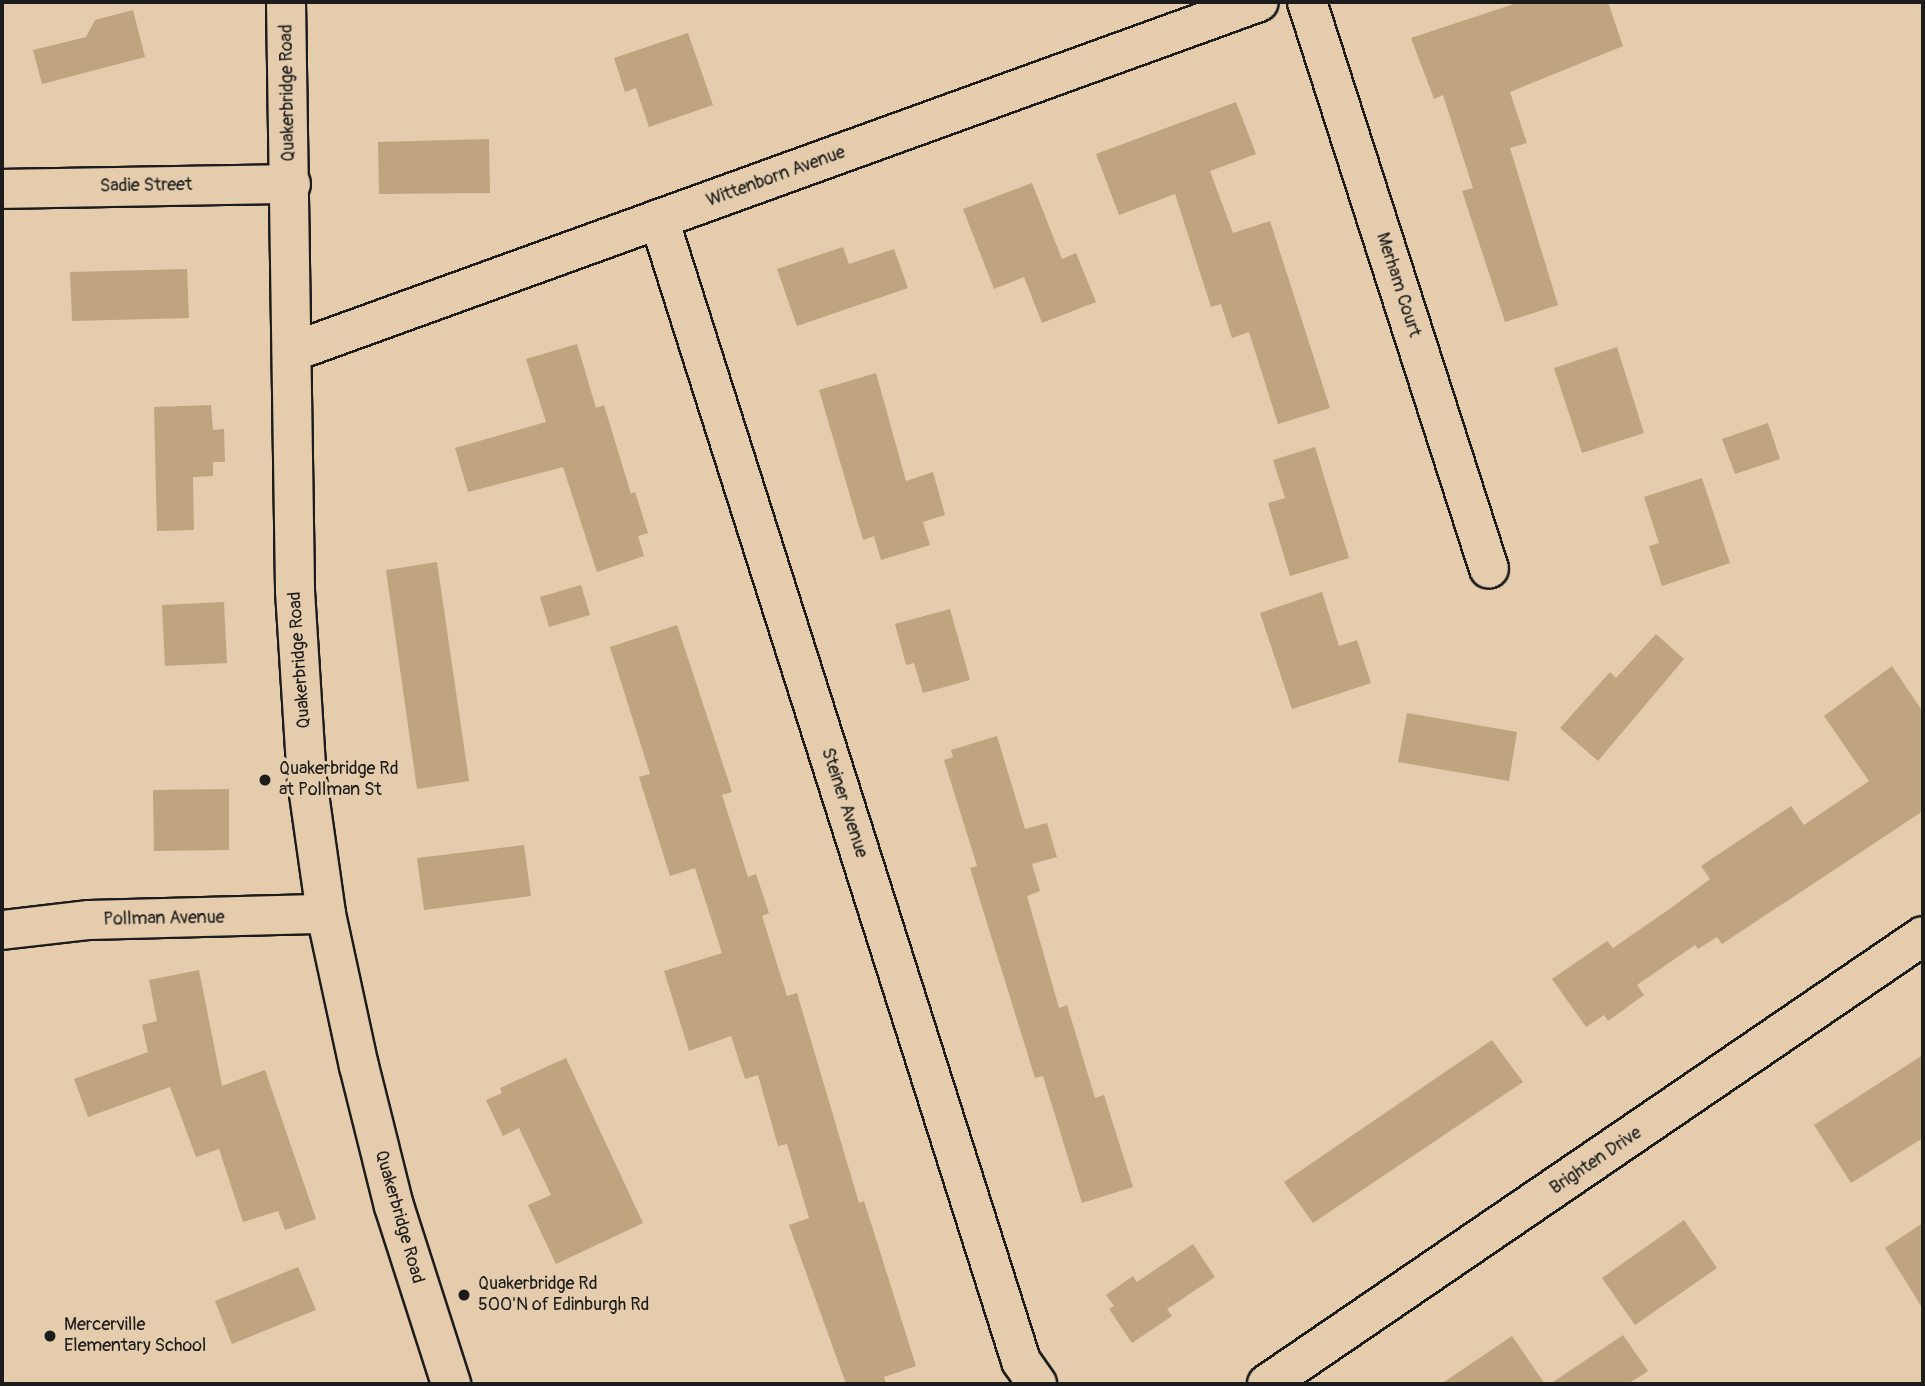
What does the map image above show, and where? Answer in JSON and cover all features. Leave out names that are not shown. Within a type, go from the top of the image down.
[{"type":"street","name":"Quakerbridge Road","points":[[286,2],[291,184],[295,591],[307,780],[326,914],[394,1206],[451,1384]]},
{"type":"street","name":"Wittenborn Avenue","points":[[292,352],[1259,2]]},
{"type":"street","name":"Merham Court","points":[[1307,2],[1489,569]]},
{"type":"street","name":"Sadie Street","points":[[2,188],[291,184]]},
{"type":"street","name":"Steiner Avenue","points":[[659,219],[1021,1361],[1037,1384]]},
{"type":"street","name":"Pollman Avenue","points":[[2,930],[89,919],[326,914]]},
{"type":"street","name":"Brighten Drive","points":[[1267,1384],[1923,936]]},
{"type":"building","points":[[1520,2],[1608,2],[1623,46],[1510,92],[1527,143],[1510,148],[1558,305],[1505,322],[1462,191],[1473,188],[1443,95],[1434,99],[1411,38]]},
{"type":"building","points":[[133,10],[145,57],[42,84],[33,50],[86,37],[95,20]]},
{"type":"building","points":[[688,33],[713,105],[649,127],[636,88],[625,92],[614,58]]},
{"type":"building","points":[[1236,102],[1256,154],[1210,171],[1233,233],[1270,221],[1330,408],[1278,424],[1249,332],[1232,338],[1221,304],[1211,307],[1175,194],[1119,215],[1096,154]]},
{"type":"building","points":[[489,139],[490,193],[379,194],[378,142]]},
{"type":"building","points":[[1032,183],[1062,259],[1076,253],[1096,302],[1042,323],[1024,277],[994,289],[963,209]]},
{"type":"building","points":[[843,247],[849,264],[894,249],[908,288],[797,326],[777,269]]},
{"type":"building","points":[[187,269],[189,318],[72,321],[70,272]]},
{"type":"building","points":[[577,344],[596,408],[604,405],[631,494],[635,492],[648,533],[638,536],[644,556],[597,572],[563,467],[468,492],[455,448],[546,422],[526,359]]},
{"type":"building","points":[[1617,347],[1644,433],[1582,453],[1554,368]]},
{"type":"building","points":[[876,373],[906,481],[933,472],[945,515],[923,522],[930,545],[881,560],[874,536],[863,540],[819,390]]},
{"type":"building","points":[[211,405],[213,430],[224,429],[225,462],[213,462],[213,476],[193,477],[194,530],[157,531],[154,407]]},
{"type":"building","points":[[1768,423],[1780,459],[1735,474],[1722,439]]},
{"type":"building","points":[[1315,447],[1349,558],[1290,576],[1268,503],[1285,498],[1273,460]]},
{"type":"building","points":[[1702,478],[1730,563],[1662,586],[1649,546],[1659,543],[1644,497]]},
{"type":"building","points":[[437,562],[469,781],[417,789],[386,570]]},
{"type":"building","points":[[581,585],[590,615],[549,627],[540,597]]},
{"type":"building","points":[[1322,592],[1339,646],[1357,640],[1371,683],[1292,709],[1260,613]]},
{"type":"building","points":[[224,602],[227,663],[165,666],[162,605]]},
{"type":"building","points":[[950,609],[970,680],[923,693],[914,663],[906,665],[895,624]]},
{"type":"building","points":[[677,625],[732,792],[722,795],[748,877],[756,874],[769,913],[762,916],[787,996],[797,993],[859,1203],[864,1201],[916,1366],[884,1377],[886,1384],[846,1384],[789,1225],[809,1218],[787,1144],[778,1146],[758,1075],[745,1079],[731,1036],[689,1051],[664,971],[722,953],[695,868],[670,876],[639,777],[650,774],[610,647]]},
{"type":"building","points":[[1656,634],[1684,659],[1598,761],[1560,728],[1610,672],[1616,678]]},
{"type":"building","points":[[1892,666],[1923,712],[1923,811],[1722,944],[1717,937],[1698,949],[1695,945],[1637,985],[1644,995],[1608,1021],[1604,1015],[1586,1027],[1552,979],[1607,941],[1613,948],[1671,908],[1710,879],[1701,866],[1791,806],[1804,825],[1869,781],[1824,716]]},
{"type":"building","points":[[1407,713],[1517,732],[1509,781],[1398,762]]},
{"type":"building","points":[[997,736],[1025,829],[1047,823],[1057,857],[1032,864],[1040,891],[1027,896],[1059,1008],[1067,1005],[1095,1098],[1104,1095],[1133,1187],[1082,1203],[1043,1076],[1035,1078],[970,868],[977,866],[944,760],[953,757],[951,750]]},
{"type":"building","points":[[229,789],[229,850],[154,851],[153,790]]},
{"type":"building","points":[[524,845],[531,896],[424,910],[417,858]]},
{"type":"building","points":[[199,970],[222,1086],[265,1070],[316,1219],[285,1230],[278,1211],[243,1222],[219,1149],[196,1157],[170,1087],[88,1117],[74,1079],[148,1052],[142,1025],[157,1021],[149,980]]},
{"type":"building","points":[[1492,1040],[1523,1082],[1313,1223],[1284,1182]]},
{"type":"building","points":[[1923,1055],[1923,1138],[1851,1183],[1814,1125]]},
{"type":"building","points":[[566,1058],[643,1223],[556,1264],[528,1205],[551,1195],[519,1128],[503,1136],[486,1100],[502,1093],[500,1088]]},
{"type":"building","points":[[1684,1220],[1717,1268],[1635,1325],[1602,1278]]},
{"type":"building","points":[[1923,1223],[1923,1309],[1885,1248]]},
{"type":"building","points":[[1193,1244],[1215,1277],[1167,1309],[1172,1316],[1132,1343],[1109,1309],[1114,1306],[1106,1295],[1133,1276],[1137,1282]]},
{"type":"building","points":[[298,1267],[316,1310],[232,1344],[215,1301]]},
{"type":"building","points":[[1623,1335],[1648,1371],[1628,1384],[1550,1384]]},
{"type":"building","points":[[1512,1336],[1545,1384],[1441,1384]]},
{"type":"place","name":"Quakerbridge Rd at Pollman St","points":[[265,780]]},
{"type":"place","name":"Quakerbridge Rd 500'N of Edinburgh Rd","points":[[464,1295]]},
{"type":"place","name":"Mercerville Elementary School","points":[[50,1336]]}]
